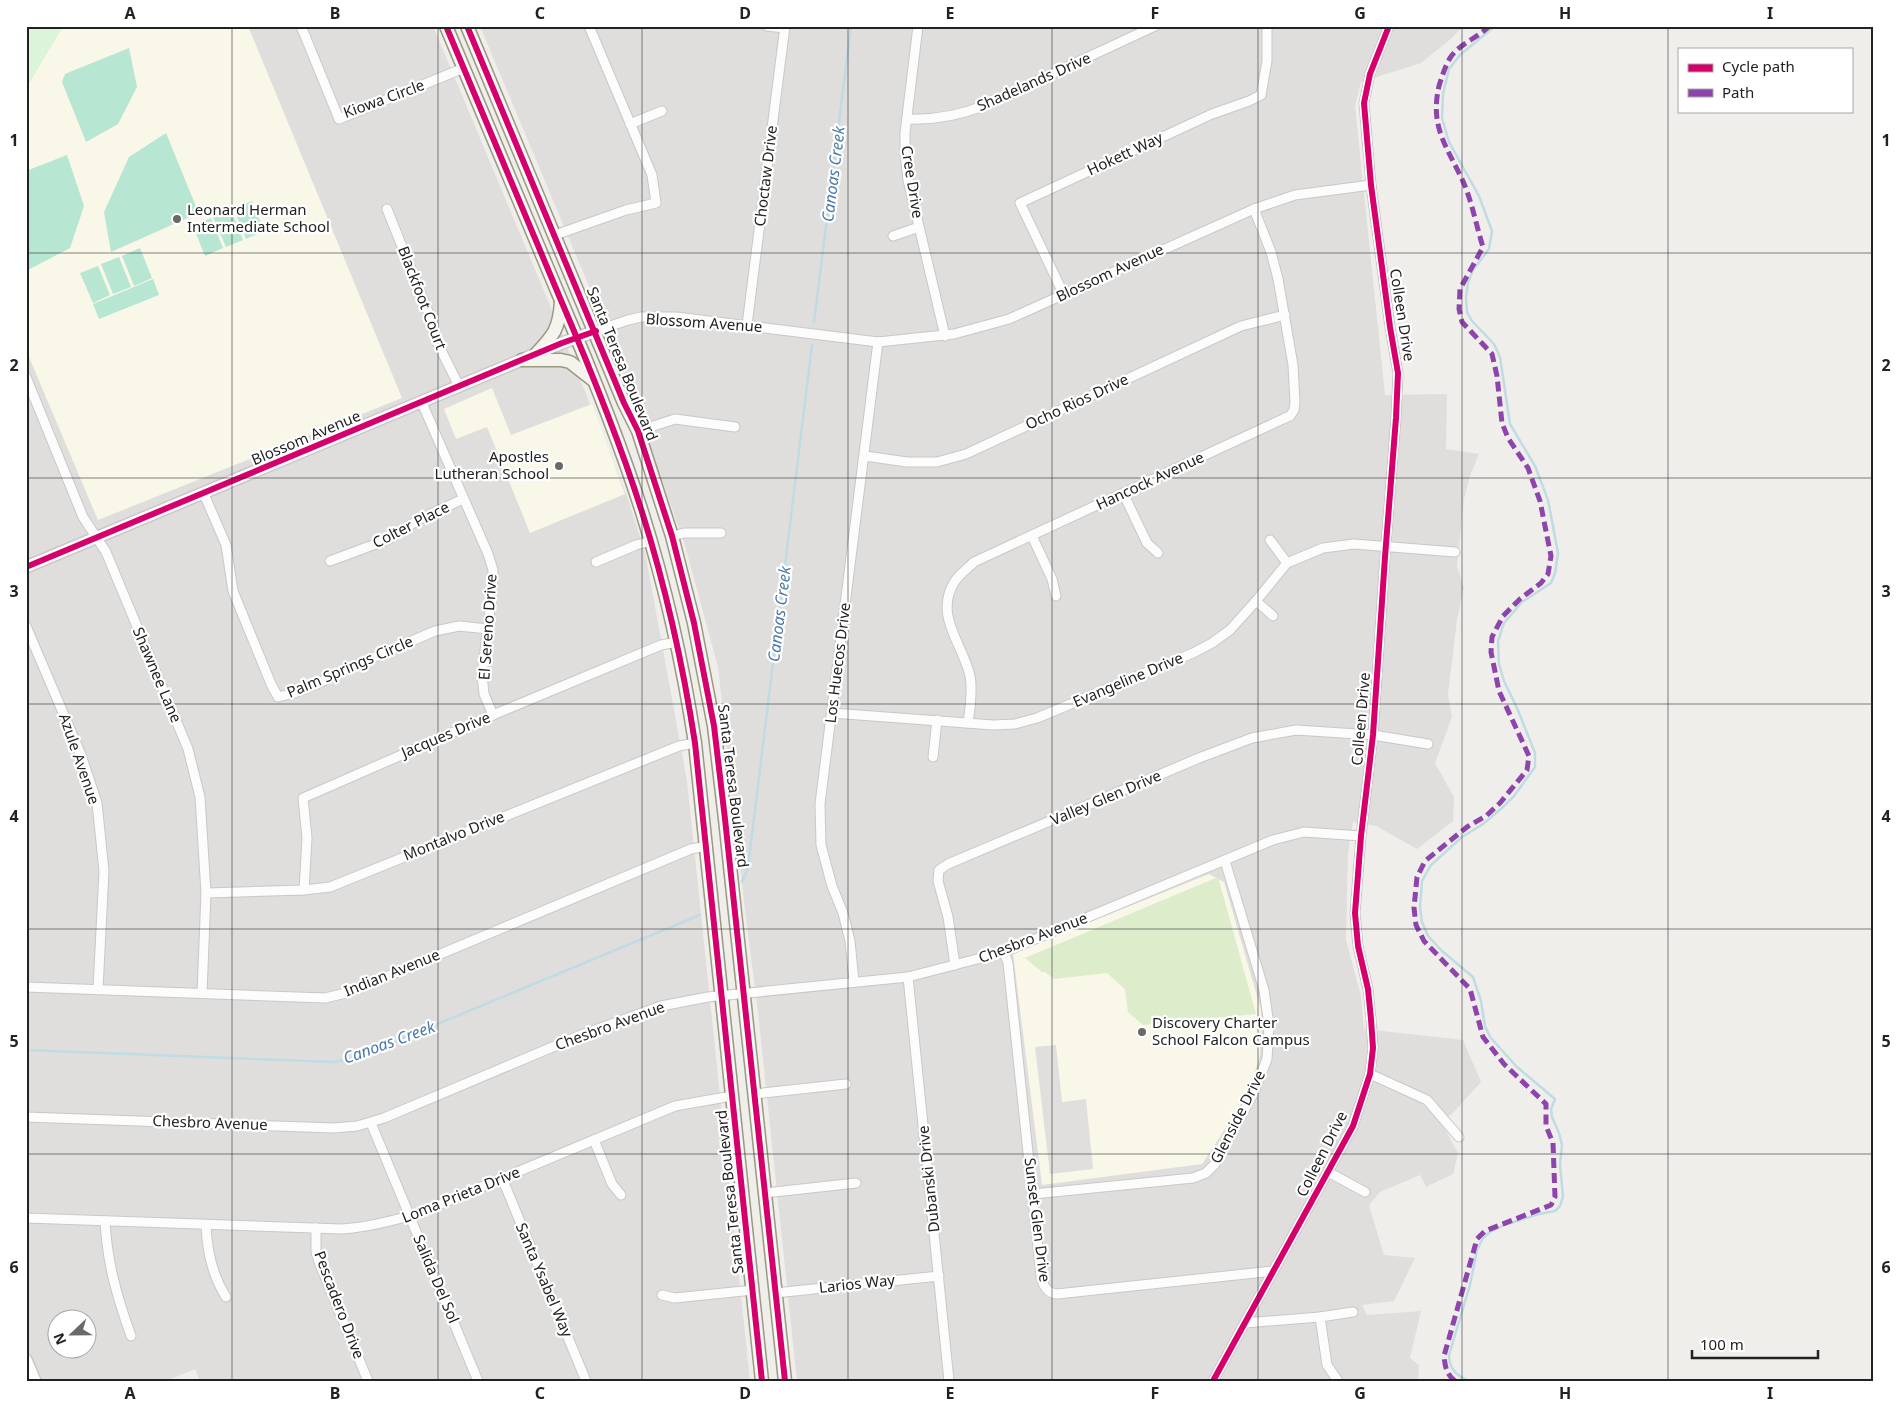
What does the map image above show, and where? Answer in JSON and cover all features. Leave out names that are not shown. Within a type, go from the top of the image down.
[{"type":"main road","name":"Santa Teresa Boulevard","points":[[446,26],[595,381],[631,478],[651,541],[677,642],[695,743],[707,846],[762,1381]]},
{"type":"main road","name":"Santa Teresa Boulevard","points":[[467,26],[638,431],[672,536],[694,623],[714,726],[784,1381]]},
{"type":"main road","points":[[536,354],[557,328],[561,300]]},
{"type":"main road","points":[[522,360],[561,360],[570,362],[595,381]]},
{"type":"street","name":"Kiowa Circle","points":[[301,26],[339,119],[464,68]]},
{"type":"street","points":[[555,235],[626,210],[656,204],[652,175],[589,26]]},
{"type":"street","points":[[767,26],[785,27]]},
{"type":"street","name":"Cree Drive","points":[[918,26],[907,118],[905,153],[908,180],[945,336]]},
{"type":"street","name":"Shadelands Drive","points":[[907,118],[942,118],[959,115],[983,106],[1156,26]]},
{"type":"street","name":"Hokett Way","points":[[1064,295],[1020,203],[1212,114],[1250,101],[1261,95],[1268,61],[1267,26]]},
{"type":"street","name":"Colleen Drive","points":[[1213,1381],[1353,1126],[1370,1074],[1372,1048],[1371,1019],[1368,989],[1358,946],[1355,913],[1361,836],[1374,735],[1398,373],[1371,185],[1364,103],[1370,74],[1389,26]]},
{"type":"street","name":"Choctaw Drive","points":[[747,325],[785,27]]},
{"type":"street","points":[[630,124],[662,111]]},
{"type":"street","name":"Blossom Avenue","points":[[26,568],[536,354],[628,320],[641,317],[676,317],[878,342],[945,336],[1009,319],[1254,208],[1295,195],[1371,185]]},
{"type":"street","name":"Hancock Avenue","points":[[968,723],[970,678],[963,654],[949,628],[947,602],[955,582],[974,562],[1290,416],[1294,410],[1293,366],[1285,316],[1271,252],[1254,208]]},
{"type":"street","name":"Blackfoot Court","points":[[387,209],[427,309],[438,344],[459,386]]},
{"type":"street","points":[[893,236],[919,228]]},
{"type":"street","name":"Ocho Rios Drive","points":[[865,456],[907,462],[937,462],[966,454],[1241,326],[1285,316]]},
{"type":"street","name":"Los Huecos Drive","points":[[854,982],[850,941],[843,913],[832,886],[822,845],[820,804],[878,342]]},
{"type":"street","name":"Shawnee Lane","points":[[26,377],[83,517],[106,552],[188,749],[200,796],[206,893],[202,993]]},
{"type":"street","name":"El Sereno Drive","points":[[422,402],[488,554],[493,570],[482,675],[484,694],[493,715]]},
{"type":"street","points":[[638,431],[675,420],[735,427]]},
{"type":"street","points":[[1123,493],[1147,543],[1158,553]]},
{"type":"street","name":"Palm Springs Circle","points":[[204,494],[226,545],[233,591],[270,684],[278,697],[294,694],[435,631],[459,626],[488,629]]},
{"type":"street","name":"Colter Place","points":[[330,561],[389,539],[431,513],[463,499]]},
{"type":"street","points":[[672,536],[684,533],[721,532]]},
{"type":"street","points":[[1032,536],[1052,580],[1056,596]]},
{"type":"street","points":[[1270,540],[1287,563]]},
{"type":"street","points":[[596,562],[636,545],[651,541]]},
{"type":"street","name":"Evangeline Drive","points":[[832,713],[993,725],[1015,724],[1037,718],[1184,657],[1212,643],[1230,630],[1287,563],[1323,548],[1354,544],[1456,552]]},
{"type":"street","points":[[1256,601],[1273,616]]},
{"type":"street","name":"Azule Avenue","points":[[26,626],[81,756],[96,803],[104,870],[98,989]]},
{"type":"street","name":"Jacques Drive","points":[[304,890],[306,838],[303,798],[493,715],[661,645],[677,642]]},
{"type":"street","points":[[933,757],[937,720]]},
{"type":"street","name":"Valley Glen Drive","points":[[955,966],[948,917],[938,881],[939,870],[948,864],[1199,758],[1252,738],[1296,730],[1374,735]]},
{"type":"street","points":[[1374,735],[1428,744]]},
{"type":"street","name":"Montalvo Drive","points":[[206,893],[304,890],[330,887],[679,746],[695,743]]},
{"type":"street","name":"Chesbro Avenue","points":[[26,1117],[334,1128],[357,1126],[371,1123],[581,1035],[661,1006],[744,993],[908,976],[955,966],[1004,952],[1273,840],[1304,832],[1361,836]]},
{"type":"street","name":"Indian Avenue","points":[[26,987],[326,998],[350,992],[690,849],[707,846]]},
{"type":"street","name":"Glenside Drive","points":[[1033,1194],[1193,1178],[1206,1173],[1215,1164],[1254,1092],[1267,1059],[1268,1025],[1264,990],[1225,861]]},
{"type":"street","name":"Sunset Glen Drive","points":[[1004,952],[1008,963],[1043,1283],[1051,1293],[1057,1294],[1273,1271]]},
{"type":"street","name":"Dubanski Drive","points":[[908,976],[949,1381]]},
{"type":"street","points":[[1370,1074],[1427,1100],[1459,1137]]},
{"type":"street","points":[[754,1094],[846,1084]]},
{"type":"street","name":"Loma Prieta Drive","points":[[26,1218],[342,1229],[364,1227],[409,1217],[675,1106],[732,1096]]},
{"type":"street","name":"Salida Del Sol","points":[[371,1123],[478,1381]]},
{"type":"street","points":[[594,1140],[612,1184],[621,1195]]},
{"type":"street","points":[[1328,1172],[1365,1192]]},
{"type":"street","name":"Santa Ysabel Way","points":[[502,1178],[586,1381]]},
{"type":"street","points":[[765,1193],[856,1183]]},
{"type":"street","points":[[106,1221],[106,1241],[114,1289],[130,1336]]},
{"type":"street","points":[[206,1225],[211,1261],[217,1282],[226,1297]]},
{"type":"street","name":"Pescadero Drive","points":[[316,1228],[316,1251],[319,1262],[368,1381]]},
{"type":"street","name":"Larios Way","points":[[775,1293],[939,1276]]},
{"type":"street","points":[[662,1295],[675,1298],[753,1290]]},
{"type":"street","points":[[1245,1323],[1320,1317],[1353,1312]]},
{"type":"street","points":[[1320,1317],[1327,1364],[1338,1381]]},
{"type":"street","points":[[26,1360],[35,1381]]},
{"type":"shaded area","points":[[26,26],[433,26],[557,322],[627,496],[645,552],[687,781],[750,1381],[200,1381],[195,1369],[166,1381],[26,1381]]},
{"type":"shaded area","name":"Leonard Herman Intermediate School","points":[[63,26],[248,26],[402,398],[98,520],[26,350],[26,88]]},
{"type":"shaded area","points":[[480,26],[1463,26],[1452,38],[1421,63],[1361,82],[1355,106],[1385,395],[1447,394],[1446,449],[1479,454],[1470,476],[1464,499],[1457,567],[1464,587],[1457,620],[1448,694],[1452,717],[1435,763],[1454,797],[1453,821],[1417,849],[1376,826],[1353,822],[1348,853],[1346,940],[1361,996],[1364,1029],[1463,1040],[1481,1082],[1453,1113],[1441,1122],[1458,1153],[1453,1174],[1426,1187],[1420,1175],[1380,1192],[1369,1205],[1384,1255],[1415,1258],[1394,1301],[1362,1305],[1367,1315],[1421,1311],[1410,1358],[1419,1365],[1418,1381],[797,1381],[758,1012],[718,667],[684,542],[609,334]]},
{"type":"shaded area","name":"Apostles Lutheran School","points":[[492,388],[511,435],[592,404],[625,494],[530,533],[487,427],[456,439],[444,409]]},
{"type":"shaded area","name":"Discovery Charter School Falcon Campus","points":[[1209,874],[1224,882],[1261,1010],[1260,1055],[1248,1094],[1202,1164],[1042,1185],[1013,953]]},
{"type":"shaded area","points":[[1056,1045],[1062,1102],[1086,1099],[1093,1169],[1050,1174],[1035,1047]]},
{"type":"green space","points":[[26,26],[63,26],[26,88]]},
{"type":"green space","points":[[129,48],[137,87],[118,124],[86,142],[62,82],[65,74]]},
{"type":"green space","points":[[166,133],[197,209],[194,215],[111,252],[104,212],[129,157]]},
{"type":"green space","points":[[67,155],[84,206],[70,248],[26,271],[26,171]]},
{"type":"green space","points":[[252,201],[264,231],[246,239],[234,209]]},
{"type":"green space","points":[[231,210],[243,240],[226,247],[213,217]]},
{"type":"green space","points":[[211,218],[223,248],[205,256],[193,226]]},
{"type":"green space","points":[[140,248],[152,278],[134,286],[122,256]]},
{"type":"green space","points":[[119,257],[131,287],[113,294],[101,264]]},
{"type":"green space","points":[[98,266],[110,295],[93,303],[80,273]]},
{"type":"green space","points":[[153,279],[159,295],[99,319],[93,304]]},
{"type":"green space","points":[[1218,877],[1256,1014],[1143,1025],[1128,1012],[1125,989],[1107,973],[1054,979],[1025,958]]},
{"type":"waterway","name":"Canoas Creek","points":[[814,322],[851,26]]},
{"type":"waterway","points":[[1469,1381],[1461,1377],[1452,1368],[1449,1355],[1470,1285],[1477,1250],[1483,1238],[1504,1225],[1555,1211],[1560,1206],[1563,1197],[1560,1165],[1562,1145],[1551,1109],[1555,1099],[1517,1067],[1490,1037],[1485,1026],[1481,1001],[1473,977],[1442,951],[1428,936],[1422,922],[1420,907],[1422,881],[1431,865],[1462,837],[1483,824],[1502,808],[1514,796],[1535,767],[1535,753],[1504,681],[1499,664],[1498,641],[1504,623],[1522,602],[1551,583],[1555,573],[1558,553],[1548,500],[1535,466],[1510,424],[1500,357],[1494,344],[1472,321],[1467,312],[1468,283],[1473,270],[1489,249],[1492,231],[1479,196],[1449,142],[1442,118],[1443,94],[1449,69],[1460,55],[1495,26]]},
{"type":"waterway","name":"Canoas Creek","points":[[742,882],[748,867],[812,345]]},
{"type":"waterway","name":"Canoas Creek","points":[[26,1050],[334,1062],[358,1057],[700,915]]},
{"type":"marked path","points":[[1455,1381],[1448,1373],[1444,1356],[1477,1239],[1485,1231],[1551,1205],[1555,1197],[1553,1143],[1546,1126],[1546,1104],[1504,1064],[1483,1037],[1470,989],[1424,941],[1416,925],[1414,908],[1417,877],[1425,861],[1467,827],[1486,816],[1500,803],[1527,770],[1529,756],[1499,691],[1491,652],[1492,637],[1503,616],[1520,599],[1541,583],[1548,574],[1551,556],[1540,501],[1528,468],[1508,438],[1502,423],[1497,376],[1492,354],[1462,322],[1459,309],[1460,289],[1483,247],[1465,185],[1441,134],[1436,112],[1437,100],[1441,79],[1450,58],[1459,48],[1489,26]]},
{"type":"cycle path","points":[[446,26],[614,431],[651,541],[673,627],[695,743],[762,1381]]},
{"type":"cycle path","points":[[467,26],[624,403],[638,431],[672,536],[694,623],[714,726],[785,1381]]},
{"type":"cycle path","points":[[1213,1381],[1353,1126],[1370,1074],[1373,1048],[1371,1019],[1368,989],[1358,946],[1355,913],[1361,836],[1373,735],[1398,373],[1371,185],[1364,103],[1370,74],[1389,26]]},
{"type":"cycle path","points":[[26,567],[562,343],[596,331]]},
{"type":"place","name":"Leonard Herman Intermediate School","points":[[177,219]]},
{"type":"place","name":"Apostles Lutheran School","points":[[559,466]]},
{"type":"place","name":"Discovery Charter School Falcon Campus","points":[[1142,1032]]}]
